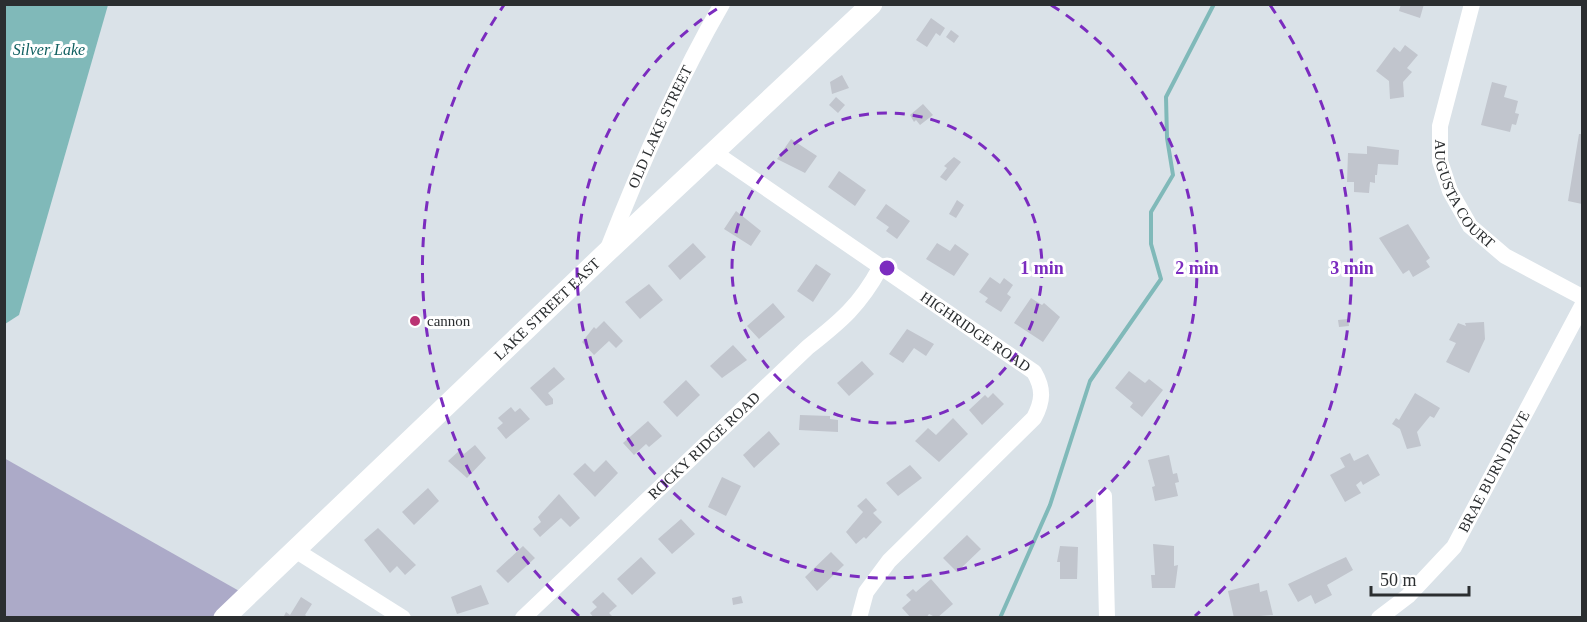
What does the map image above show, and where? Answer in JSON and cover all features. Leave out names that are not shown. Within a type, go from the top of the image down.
[{"type":"main road","name":"LAKE STREET EAST","points":[[224,618],[606,252],[715,153],[872,4]]},
{"type":"street","name":"OLD LAKE STREET","points":[[606,252],[654,135],[722,4]]},
{"type":"street","name":"AUGUSTA COURT","points":[[1472,4],[1440,126],[1440,161],[1450,191],[1470,225],[1505,256],[1582,297]]},
{"type":"street","name":"HIGHRIDGE ROAD","points":[[715,153],[1034,372],[1042,386],[1041,405],[1034,418],[889,561],[867,591],[859,618]]},
{"type":"street","name":"ROCKY RIDGE ROAD","points":[[523,618],[808,346],[837,324],[865,296],[880,268]]},
{"type":"street","name":"BRAE BURN DRIVE","points":[[1379,618],[1414,590],[1454,547],[1582,306]]},
{"type":"street","points":[[1104,496],[1107,618]]},
{"type":"street","points":[[295,550],[403,618]]},
{"type":"shaded area","points":[[4,458],[241,592],[212,617],[5,617]]},
{"type":"water","name":"Silver Lake","points":[[5,4],[108,5],[19,315],[5,324]]},
{"type":"building","points":[[1401,4],[1424,4],[1420,18],[1399,11]]},
{"type":"building","points":[[931,18],[945,28],[940,36],[936,33],[927,47],[916,40]]},
{"type":"building","points":[[951,30],[959,36],[954,43],[946,37]]},
{"type":"building","points":[[1405,45],[1418,55],[1407,68],[1412,72],[1403,82],[1404,97],[1390,99],[1389,81],[1376,71],[1394,47],[1400,52]]},
{"type":"building","points":[[842,75],[849,88],[832,94],[830,82]]},
{"type":"building","points":[[1492,82],[1507,86],[1504,97],[1518,101],[1515,113],[1519,114],[1516,125],[1512,124],[1510,132],[1481,125]]},
{"type":"building","points":[[836,97],[845,105],[838,113],[829,105]]},
{"type":"building","points":[[923,104],[933,115],[920,125],[916,120],[914,122],[910,115]]},
{"type":"building","points":[[1579,134],[1582,134],[1582,204],[1568,201]]},
{"type":"building","points":[[791,139],[817,156],[805,173],[777,159]]},
{"type":"building","points":[[1367,146],[1399,150],[1398,165],[1378,164],[1375,183],[1370,182],[1369,193],[1354,192],[1354,182],[1347,182],[1348,153],[1367,154]]},
{"type":"building","points":[[954,157],[961,162],[946,181],[940,177],[947,168],[944,166]]},
{"type":"building","points":[[839,171],[866,190],[855,206],[828,187]]},
{"type":"building","points":[[957,200],[964,205],[956,218],[949,214]]},
{"type":"building","points":[[886,204],[910,221],[897,239],[886,231],[889,227],[876,218]]},
{"type":"building","points":[[736,211],[761,231],[751,246],[724,229]]},
{"type":"building","points":[[1408,224],[1430,258],[1426,261],[1430,267],[1413,277],[1409,270],[1403,274],[1379,238]]},
{"type":"building","points":[[693,243],[706,257],[680,280],[668,266]]},
{"type":"building","points":[[937,243],[950,251],[955,244],[969,254],[954,276],[926,259]]},
{"type":"building","points":[[816,264],[831,274],[813,302],[797,291]]},
{"type":"building","points":[[990,277],[1000,284],[1004,278],[1013,285],[1007,294],[1011,297],[1001,312],[985,302],[988,298],[979,292]]},
{"type":"building","points":[[649,284],[663,300],[640,319],[625,302]]},
{"type":"building","points":[[1031,298],[1042,305],[1044,303],[1060,317],[1043,342],[1014,323]]},
{"type":"building","points":[[773,303],[785,317],[759,339],[747,326]]},
{"type":"building","points":[[1348,319],[1349,326],[1339,327],[1338,320]]},
{"type":"building","points":[[604,321],[623,341],[616,348],[609,341],[594,355],[582,342],[594,327],[596,329]]},
{"type":"building","points":[[1484,322],[1485,339],[1469,373],[1446,362],[1456,343],[1449,340],[1458,323],[1466,326],[1465,323]]},
{"type":"building","points":[[907,329],[934,344],[926,356],[914,348],[903,363],[889,354]]},
{"type":"building","points":[[733,345],[747,360],[722,378],[710,366]]},
{"type":"building","points":[[862,361],[874,374],[849,396],[837,383]]},
{"type":"building","points":[[554,367],[565,379],[548,393],[553,399],[553,404],[546,406],[530,388]]},
{"type":"building","points":[[1129,371],[1145,383],[1149,379],[1163,390],[1142,417],[1130,407],[1133,403],[1115,388]]},
{"type":"building","points":[[686,380],[700,395],[677,417],[663,402]]},
{"type":"building","points":[[993,393],[1004,404],[982,425],[969,410],[985,395],[988,398]]},
{"type":"building","points":[[1415,393],[1440,408],[1434,418],[1430,416],[1417,432],[1421,446],[1407,449],[1400,429],[1392,424],[1396,418],[1399,420]]},
{"type":"building","points":[[511,407],[515,412],[520,408],[530,419],[506,439],[497,428],[503,423],[498,418]]},
{"type":"building","points":[[800,415],[830,416],[830,419],[838,420],[838,432],[799,430]]},
{"type":"building","points":[[953,418],[968,434],[939,462],[915,441],[928,428],[936,435]]},
{"type":"building","points":[[648,421],[662,436],[649,447],[646,444],[634,455],[623,443]]},
{"type":"building","points":[[769,431],[780,444],[754,468],[743,455]]},
{"type":"building","points":[[475,445],[486,458],[467,478],[448,461],[460,450],[464,454]]},
{"type":"building","points":[[1350,453],[1354,461],[1368,454],[1380,475],[1363,485],[1361,481],[1356,485],[1361,493],[1345,502],[1330,475],[1345,467],[1340,458]]},
{"type":"building","points":[[1169,455],[1173,474],[1177,473],[1179,482],[1175,483],[1178,496],[1155,501],[1152,487],[1155,486],[1148,460]]},
{"type":"building","points":[[606,460],[618,473],[595,497],[573,474],[585,463],[594,472]]},
{"type":"building","points":[[910,465],[922,478],[898,496],[886,483]]},
{"type":"building","points":[[722,477],[741,486],[726,516],[708,507]]},
{"type":"building","points":[[428,488],[439,501],[414,525],[402,512]]},
{"type":"building","points":[[559,494],[580,518],[570,527],[561,518],[540,537],[533,529],[541,522],[538,517]]},
{"type":"building","points":[[866,498],[877,510],[873,513],[882,522],[866,539],[864,537],[856,544],[846,532],[863,512],[857,506]]},
{"type":"building","points":[[681,519],[695,534],[672,554],[658,539]]},
{"type":"building","points":[[378,528],[416,565],[405,575],[397,566],[390,573],[364,540]]},
{"type":"building","points":[[967,535],[981,549],[957,572],[943,558]]},
{"type":"building","points":[[1153,544],[1174,546],[1174,566],[1178,565],[1175,588],[1152,588],[1151,575],[1155,575]]},
{"type":"building","points":[[523,546],[535,558],[508,583],[496,571]]},
{"type":"building","points":[[1060,546],[1078,547],[1077,579],[1060,579],[1060,562],[1057,562]]},
{"type":"building","points":[[831,552],[844,565],[817,591],[805,577]]},
{"type":"building","points":[[641,557],[656,573],[632,595],[617,579]]},
{"type":"building","points":[[1346,557],[1353,570],[1327,585],[1332,595],[1315,604],[1311,595],[1298,602],[1288,584]]},
{"type":"building","points":[[931,579],[953,604],[937,618],[929,614],[926,618],[911,618],[902,608],[911,600],[906,595],[913,589],[916,592]]},
{"type":"building","points":[[1259,583],[1260,592],[1267,590],[1273,615],[1234,618],[1228,591]]},
{"type":"building","points":[[481,585],[489,604],[457,614],[451,597]]},
{"type":"building","points":[[603,592],[617,606],[609,613],[614,618],[594,618],[590,613],[597,607],[592,602]]},
{"type":"building","points":[[741,596],[743,603],[733,605],[732,598]]},
{"type":"building","points":[[301,597],[312,604],[305,615],[309,618],[283,618],[286,612],[290,615]]},
{"type":"waterway","points":[[1000,618],[1050,505],[1090,381],[1161,279],[1151,244],[1151,212],[1173,175],[1167,138],[1166,97],[1214,4]]},
{"type":"place","name":"cannon","points":[[415,321]]}]
